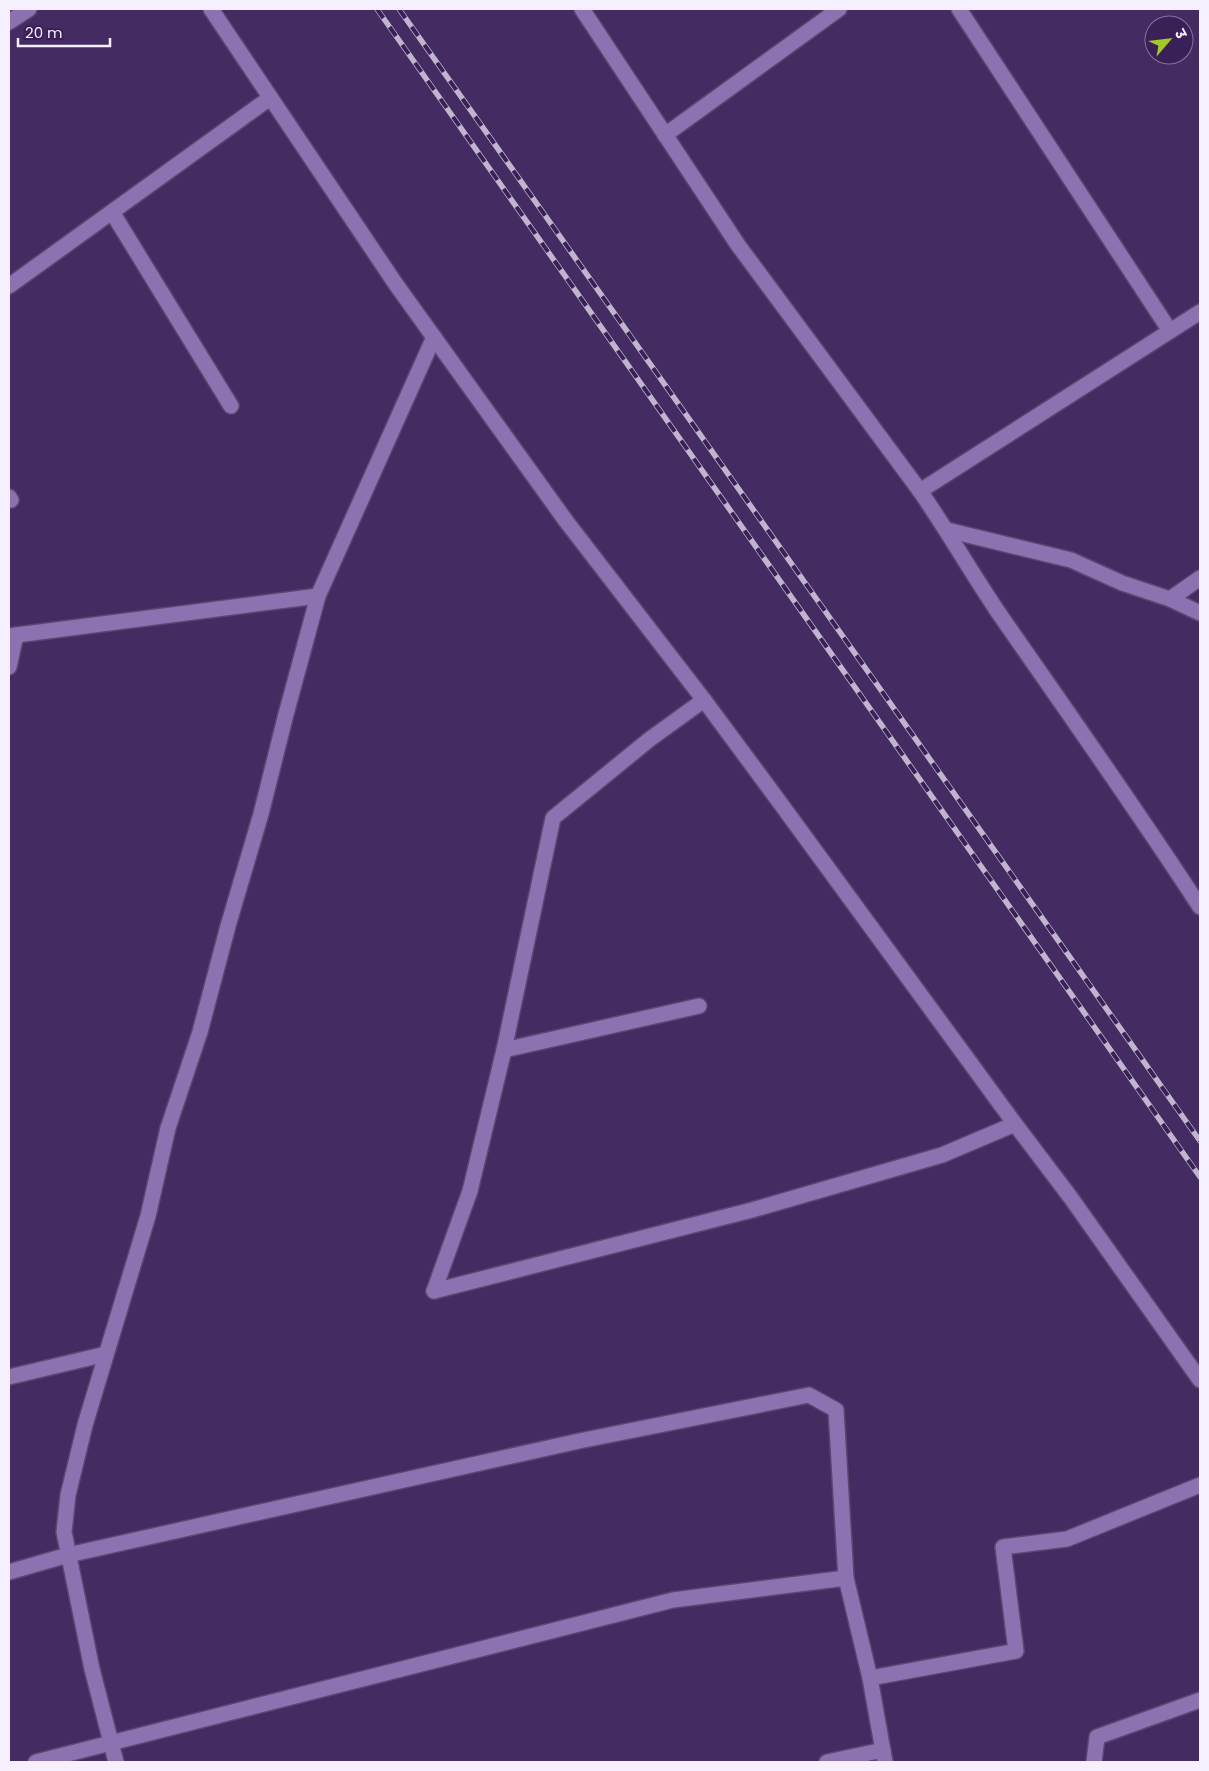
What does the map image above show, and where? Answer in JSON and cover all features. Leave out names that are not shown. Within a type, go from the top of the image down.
[{"type":"street","points":[[9,22],[29,9]]},
{"type":"street","points":[[211,9],[395,283],[566,521],[704,700],[1071,1198],[1200,1380]]},
{"type":"street","points":[[582,9],[738,245],[920,490],[996,610],[1154,836],[1200,907]]},
{"type":"street","points":[[666,135],[840,9]]},
{"type":"street","points":[[959,9],[1170,331]]},
{"type":"street","points":[[9,286],[270,98]]},
{"type":"street","points":[[112,212],[231,406]]},
{"type":"street","points":[[920,490],[1200,312]]},
{"type":"street","points":[[116,1762],[92,1669],[68,1555],[64,1532],[68,1495],[85,1425],[148,1216],[168,1128],[200,1032],[228,926],[261,814],[318,596],[434,337]]},
{"type":"street","points":[[947,530],[1071,560],[1122,583],[1170,599],[1200,613]]},
{"type":"street","points":[[1170,599],[1200,578]]},
{"type":"street","points":[[9,667],[12,635],[318,596]]},
{"type":"street","points":[[704,700],[650,739],[553,818],[504,1050],[470,1191],[434,1291],[752,1210],[942,1155],[1015,1124]]},
{"type":"street","points":[[504,1050],[699,1006]]},
{"type":"street","points":[[9,1377],[106,1354]]},
{"type":"street","points":[[9,1572],[68,1555],[578,1441],[809,1395],[836,1410],[846,1578],[870,1678],[884,1756],[826,1762]]},
{"type":"street","points":[[870,1678],[1016,1651],[1003,1547],[1067,1540],[1200,1485]]},
{"type":"street","points":[[36,1762],[673,1600],[846,1578]]},
{"type":"street","points":[[1094,1762],[1097,1737],[1200,1700]]},
{"type":"railway","points":[[377,9],[1200,1177]]},
{"type":"railway","points":[[399,9],[1200,1141]]}]
